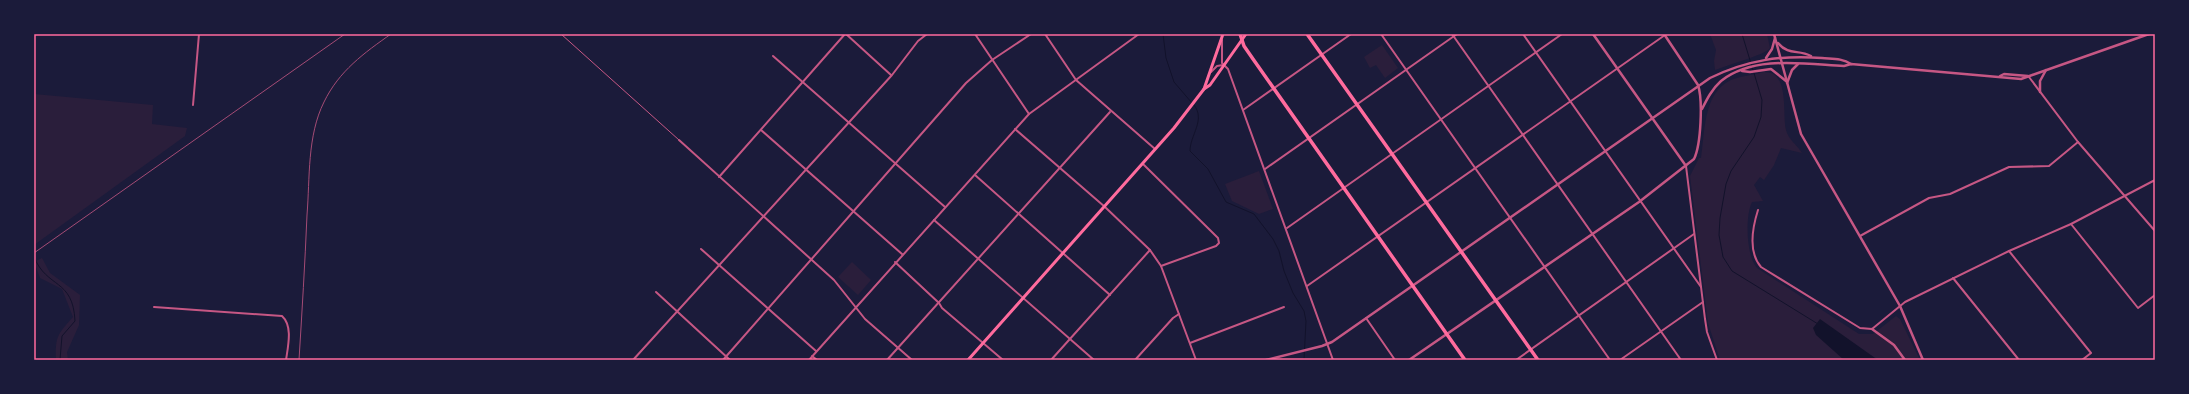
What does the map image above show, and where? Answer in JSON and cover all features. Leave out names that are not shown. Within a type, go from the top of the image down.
[{"type":"main road","points":[[1240,34],[1250,55],[1310,138],[1465,360]]},
{"type":"main road","points":[[968,360],[1156,150],[1204,89],[1210,85],[1246,34]]},
{"type":"main road","points":[[1307,34],[1393,153],[1426,203],[1538,360]]},
{"type":"main road","points":[[1204,89],[1205,80],[1223,35]]},
{"type":"street","points":[[193,106],[199,34]]},
{"type":"street","points":[[719,177],[845,34],[892,75]]},
{"type":"street","points":[[634,360],[892,75],[918,41],[927,34]]},
{"type":"street","points":[[975,34],[1029,114]]},
{"type":"street","points":[[724,360],[896,165],[966,83],[992,60],[1031,34]]},
{"type":"street","points":[[1045,34],[1076,80],[1110,112],[1156,150]]},
{"type":"street","points":[[809,360],[902,254],[1029,114],[1139,34]]},
{"type":"street","points":[[1243,110],[1351,34]]},
{"type":"street","points":[[1381,34],[1610,360]]},
{"type":"street","points":[[1265,170],[1453,35],[1457,34]]},
{"type":"street","points":[[1522,34],[1536,52],[1639,202],[1701,287]]},
{"type":"street","points":[[1287,228],[1562,34]]},
{"type":"street","points":[[1593,34],[1686,166],[1707,332],[1717,360]]},
{"type":"street","points":[[1307,286],[1379,237],[1665,34],[1698,84],[1702,110],[1696,155],[1686,166],[1639,202],[1409,360]]},
{"type":"street","points":[[1702,110],[1716,86],[1728,77],[1758,66],[1782,63],[1844,66],[1851,64],[2000,77],[2003,79],[2017,80],[2150,34]]},
{"type":"street","points":[[1223,35],[1221,58],[1243,110],[1287,228],[1333,360]]},
{"type":"street","points":[[1453,35],[1681,360]]},
{"type":"street","points":[[1765,59],[1772,51],[1775,36]]},
{"type":"street","points":[[1775,36],[1801,134],[1900,306],[1923,360]]},
{"type":"street","points":[[1776,42],[1787,52],[1806,54],[1813,58]]},
{"type":"street","points":[[773,56],[847,123],[945,208]]},
{"type":"street","points":[[1266,360],[1327,344],[1510,218],[1698,84],[1726,70],[1756,60],[1780,57],[1813,58],[1845,60],[1851,64]]},
{"type":"street","points":[[1787,83],[1792,70],[1799,64]]},
{"type":"street","points":[[1205,80],[1216,67],[1225,65]]},
{"type":"street","points":[[1742,71],[1750,72],[1759,70],[1774,70],[1787,83]]},
{"type":"street","points":[[2040,92],[2040,80],[2046,70]]},
{"type":"street","points":[[2000,77],[2004,74],[2029,77],[2078,142],[2155,231]]},
{"type":"street","points":[[887,360],[1110,112]]},
{"type":"street","points":[[1015,129],[1104,207],[1150,250],[1161,266],[1196,360]]},
{"type":"street","points":[[761,130],[902,254]]},
{"type":"street","points":[[679,140],[812,259],[834,280],[865,318],[912,360]]},
{"type":"street","points":[[1860,236],[1929,198],[1950,194],[2009,167],[2049,166],[2078,142]]},
{"type":"street","points":[[1143,164],[1218,238],[1219,243],[1216,246],[1161,266]]},
{"type":"street","points":[[975,175],[1110,295]]},
{"type":"street","points":[[1872,329],[1900,306],[1953,278],[2009,251],[2071,224],[2155,180]]},
{"type":"street","points":[[1758,210],[1754,224],[1753,246],[1755,260],[1761,267],[1860,328],[1872,329],[1894,345],[1905,360]]},
{"type":"street","points":[[934,220],[1094,360]]},
{"type":"street","points":[[2071,224],[2138,308],[2155,295]]},
{"type":"street","points":[[1516,360],[1694,234]]},
{"type":"street","points":[[701,249],[816,351]]},
{"type":"street","points":[[1051,360],[1150,250]]},
{"type":"street","points":[[2009,251],[2091,353],[2082,360]]},
{"type":"street","points":[[895,262],[939,303],[942,308],[1003,360]]},
{"type":"street","points":[[1953,278],[2020,360]]},
{"type":"street","points":[[656,292],[730,360]]},
{"type":"street","points":[[1620,360],[1703,302]]},
{"type":"street","points":[[154,307],[282,316],[287,320],[289,329],[286,360]]},
{"type":"street","points":[[1190,342],[1284,307]]},
{"type":"street","points":[[1135,360],[1173,318],[1179,314]]},
{"type":"street","points":[[1366,318],[1395,360]]},
{"type":"street","points":[[812,356],[818,360]]},
{"type":"lane","points":[[561,34],[679,140]]},
{"type":"shaded area","points":[[1710,34],[1767,34],[1770,48],[1754,57],[1715,70],[1714,61],[1716,50]]},
{"type":"shaded area","points":[[1382,45],[1398,68],[1385,78],[1376,65],[1370,68],[1364,57]]},
{"type":"shaded area","points":[[1764,72],[1772,74],[1778,78],[1783,95],[1786,130],[1802,153],[1781,148],[1774,165],[1764,180],[1760,177],[1754,185],[1763,201],[1752,202],[1748,217],[1749,246],[1753,262],[1757,268],[1859,334],[1873,334],[1896,316],[1900,319],[1920,360],[1720,360],[1708,323],[1690,176],[1699,158],[1701,158],[1707,114],[1715,94],[1722,86],[1731,80]]},
{"type":"shaded area","points":[[34,94],[153,105],[152,124],[187,128],[185,136],[34,245]]},
{"type":"shaded area","points":[[1259,171],[1273,209],[1259,214],[1232,201],[1225,184]]},
{"type":"shaded area","points":[[42,258],[50,273],[80,295],[79,325],[67,352],[68,360],[56,360],[56,346],[58,336],[73,317],[62,289],[40,278],[34,262]]},
{"type":"shaded area","points":[[852,262],[871,280],[858,295],[838,277]]},
{"type":"shaded area","points":[[1820,319],[1878,360],[1844,360],[1816,335],[1813,328]]},
{"type":"waterway","points":[[1163,34],[1166,58],[1174,82],[1192,103]]},
{"type":"waterway","points":[[1742,34],[1753,70]]},
{"type":"waterway","points":[[1754,73],[1762,100],[1761,117],[1754,137],[1731,171],[1726,184],[1720,218],[1719,235],[1723,257],[1732,271],[1818,324]]},
{"type":"waterway","points":[[1194,105],[1197,111],[1198,122],[1190,151],[1208,169],[1226,202],[1254,214],[1273,239],[1279,251],[1284,271],[1293,293],[1304,311],[1306,321],[1304,360]]},
{"type":"waterway","points":[[34,257],[39,267],[65,290],[70,297],[73,307],[75,321],[62,336],[60,360]]},
{"type":"railway","points":[[34,253],[345,34]]},
{"type":"railway","points":[[299,360],[310,157],[315,129],[324,102],[337,81],[371,48],[391,34]]}]
